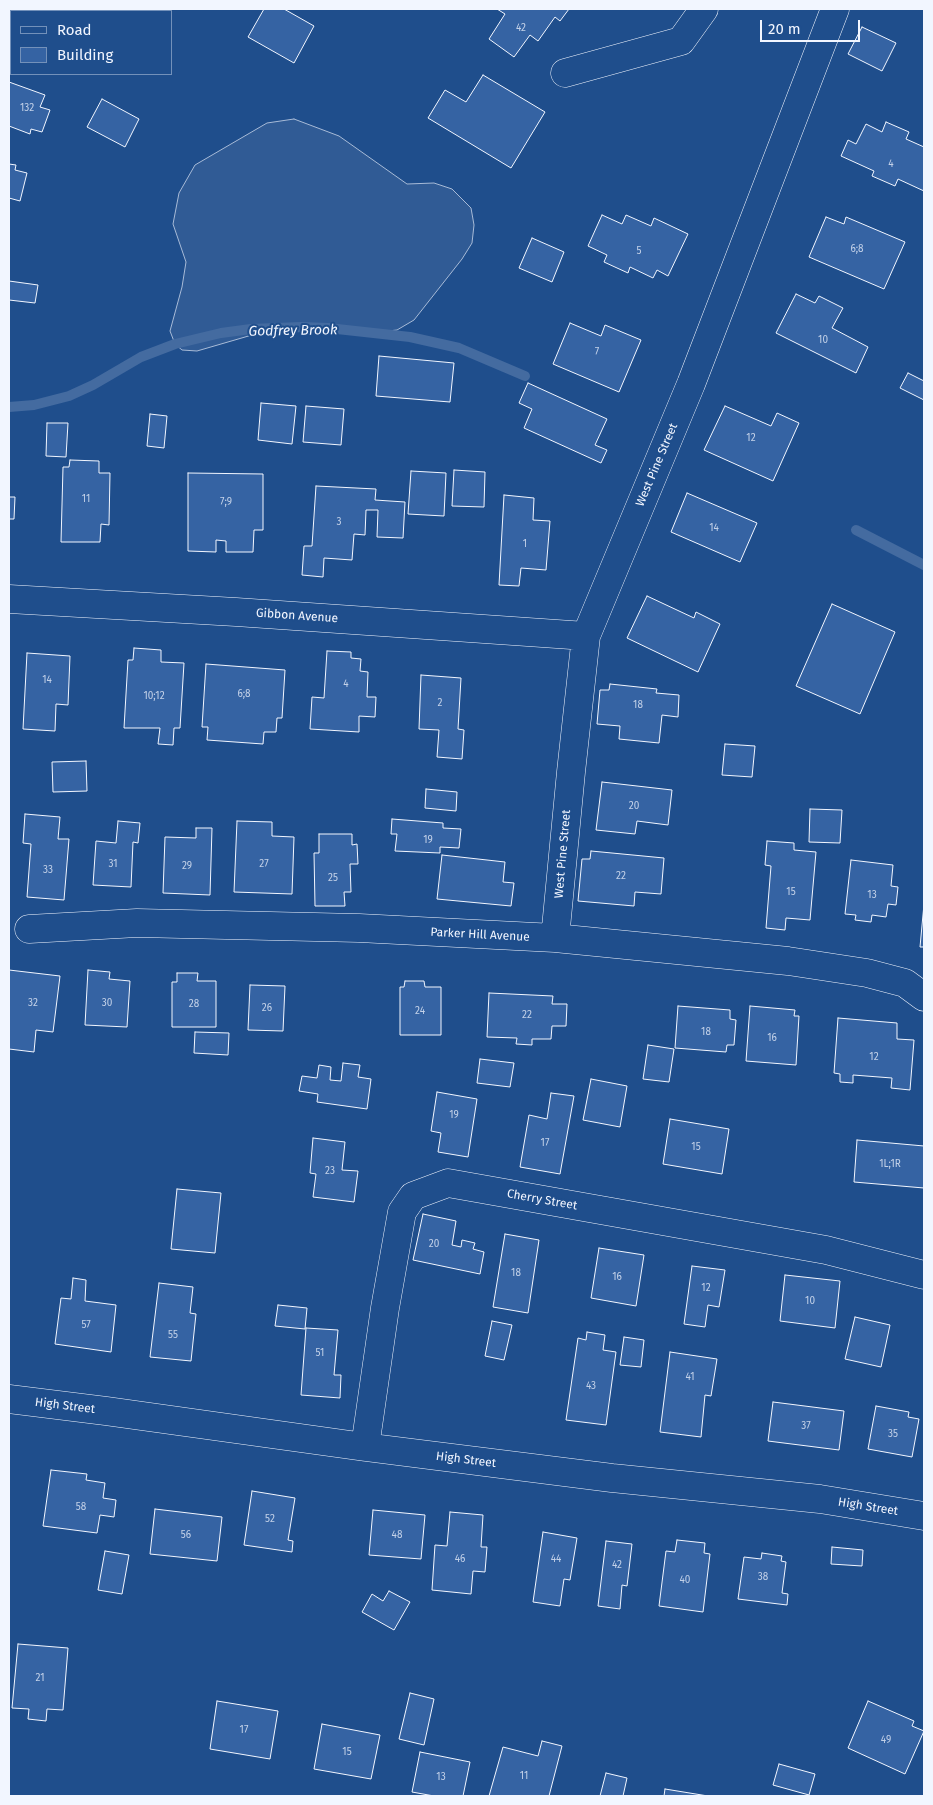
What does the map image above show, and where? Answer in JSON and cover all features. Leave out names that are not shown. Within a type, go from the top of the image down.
[{"type":"street","points":[[565,73],[681,41],[704,9]]},
{"type":"street","name":"West Pine Street","points":[[555,938],[586,636],[691,384],[835,9]]},
{"type":"street","name":"Gibbon Avenue","points":[[9,599],[586,636]]},
{"type":"street","name":"Parker Hill Avenue","points":[[29,929],[147,924],[358,928],[555,938],[788,961],[867,973],[905,983],[924,997]]},
{"type":"street","name":"Cherry Street","points":[[365,1448],[385,1308],[402,1212],[413,1196],[448,1183],[826,1250],[924,1275]]},
{"type":"street","name":"High Street","points":[[9,1399],[365,1448],[622,1479],[820,1499],[924,1516]]},
{"type":"shaded area","points":[[294,119],[339,136],[407,184],[434,183],[452,189],[471,208],[474,225],[472,243],[462,259],[414,320],[397,330],[379,332],[328,328],[276,328],[197,351],[182,350],[175,344],[170,331],[182,287],[186,262],[173,224],[179,193],[195,165],[267,123]]},
{"type":"building","points":[[9,9],[38,10],[10,10],[9,38]]},
{"type":"building","points":[[264,9],[284,9],[314,26],[294,63],[248,37]]},
{"type":"building","points":[[497,9],[569,9],[560,21],[555,17],[538,41],[530,35],[514,57],[489,39],[505,14]]},
{"type":"building","points":[[862,27],[896,43],[882,71],[848,54]]},
{"type":"building","points":[[483,75],[545,112],[511,168],[428,118],[445,90],[466,102]]},
{"type":"building","points":[[9,82],[45,95],[40,107],[50,110],[42,132],[31,129],[30,134],[9,126]]},
{"type":"building","points":[[102,99],[139,119],[125,147],[87,127]]},
{"type":"building","points":[[886,122],[909,132],[906,139],[924,147],[924,191],[898,179],[895,186],[872,176],[874,171],[841,156],[848,140],[856,144],[866,124],[882,132]]},
{"type":"building","points":[[9,164],[16,165],[15,170],[27,173],[20,201],[9,198]]},
{"type":"building","points":[[602,215],[622,224],[626,215],[651,226],[654,218],[688,234],[668,276],[657,270],[653,278],[630,267],[628,273],[604,262],[607,255],[588,246]]},
{"type":"building","points":[[826,217],[844,224],[846,217],[905,242],[884,289],[809,257]]},
{"type":"building","points":[[532,238],[564,252],[552,282],[519,268]]},
{"type":"building","points":[[9,281],[38,285],[35,303],[9,300]]},
{"type":"building","points":[[796,294],[815,303],[819,296],[843,308],[832,328],[868,347],[856,373],[776,333]]},
{"type":"building","points":[[570,323],[601,336],[605,325],[641,340],[619,392],[553,364]]},
{"type":"building","points":[[379,356],[454,363],[450,402],[376,396]]},
{"type":"building","points":[[908,373],[924,381],[924,400],[900,388]]},
{"type":"building","points":[[528,383],[607,419],[595,445],[607,450],[601,463],[524,428],[532,409],[519,403]]},
{"type":"building","points":[[261,403],[296,406],[292,444],[258,440]]},
{"type":"building","points":[[306,406],[344,409],[341,445],[303,442]]},
{"type":"building","points":[[725,406],[771,426],[777,413],[799,423],[773,481],[704,450]]},
{"type":"building","points":[[150,414],[167,416],[164,448],[147,446]]},
{"type":"building","points":[[47,423],[68,423],[66,457],[46,456]]},
{"type":"building","points":[[70,460],[99,461],[99,473],[110,473],[109,525],[101,524],[100,542],[61,542],[63,467],[69,467]]},
{"type":"building","points":[[454,470],[485,472],[484,507],[452,506]]},
{"type":"building","points":[[411,471],[446,473],[444,516],[408,514]]},
{"type":"building","points":[[188,473],[263,474],[263,530],[254,530],[253,552],[226,552],[226,541],[216,540],[216,552],[188,551]]},
{"type":"building","points":[[316,486],[376,489],[375,500],[405,502],[403,538],[377,537],[378,510],[366,510],[365,535],[354,534],[352,560],[324,558],[323,577],[302,575],[304,546],[312,546]]},
{"type":"building","points":[[687,493],[757,523],[740,562],[671,532]]},
{"type":"building","points":[[504,495],[534,498],[533,520],[550,521],[546,570],[521,568],[519,586],[499,585]]},
{"type":"building","points":[[9,497],[15,497],[14,519],[9,519]]},
{"type":"building","points":[[647,596],[694,618],[696,612],[720,624],[698,672],[627,638]]},
{"type":"building","points":[[832,604],[895,632],[860,714],[796,686]]},
{"type":"building","points":[[134,648],[161,650],[161,662],[184,663],[180,728],[174,728],[173,745],[158,744],[160,728],[124,728],[128,660],[133,660]]},
{"type":"building","points":[[327,651],[351,652],[351,658],[361,659],[360,671],[368,672],[367,697],[376,697],[375,717],[359,716],[359,732],[310,729],[312,697],[324,698]]},
{"type":"building","points":[[27,653],[70,656],[68,705],[56,704],[55,731],[23,729]]},
{"type":"building","points":[[206,664],[285,670],[282,718],[277,718],[276,732],[264,732],[263,744],[207,740],[208,727],[202,727]]},
{"type":"building","points":[[421,675],[461,678],[458,729],[464,730],[462,759],[437,757],[439,730],[419,729]]},
{"type":"building","points":[[610,684],[657,689],[656,693],[679,695],[678,717],[662,715],[659,743],[619,739],[620,726],[597,724],[600,690],[609,690]]},
{"type":"building","points":[[725,744],[755,746],[752,777],[722,775]]},
{"type":"building","points":[[86,761],[87,791],[53,792],[52,762]]},
{"type":"building","points":[[602,782],[672,790],[668,825],[637,821],[635,834],[596,830]]},
{"type":"building","points":[[426,789],[457,792],[456,811],[425,808]]},
{"type":"building","points":[[810,809],[842,810],[840,843],[809,842]]},
{"type":"building","points":[[25,814],[60,817],[58,839],[69,839],[64,900],[27,897],[31,844],[23,843]]},
{"type":"building","points":[[392,819],[443,823],[443,828],[461,829],[459,848],[440,847],[440,853],[395,851],[397,834],[391,834]]},
{"type":"building","points":[[118,821],[140,823],[138,843],[133,842],[131,887],[93,885],[96,841],[116,843]]},
{"type":"building","points":[[237,821],[272,822],[272,836],[294,837],[292,894],[234,892]]},
{"type":"building","points":[[196,828],[212,828],[210,895],[163,893],[165,837],[196,838]]},
{"type":"building","points":[[319,834],[352,834],[352,845],[357,844],[358,864],[350,864],[351,892],[344,892],[345,906],[315,906],[314,853],[319,853]]},
{"type":"building","points":[[767,841],[794,843],[794,850],[816,852],[810,920],[786,918],[785,930],[766,928],[771,866],[765,865]]},
{"type":"building","points":[[591,851],[664,858],[661,894],[635,892],[634,906],[578,901],[582,859],[590,859]]},
{"type":"building","points":[[442,855],[505,862],[503,882],[514,883],[511,906],[437,899]]},
{"type":"building","points":[[851,860],[893,865],[891,886],[898,887],[896,905],[888,904],[886,917],[872,915],[871,922],[855,920],[856,915],[845,914]]},
{"type":"building","points":[[924,904],[924,947],[920,947]]},
{"type":"building","points":[[9,970],[60,976],[53,1032],[36,1030],[34,1052],[9,1049]]},
{"type":"building","points":[[88,970],[110,972],[109,979],[130,981],[127,1027],[85,1025]]},
{"type":"building","points":[[177,973],[198,973],[197,981],[216,981],[216,1027],[172,1027],[172,982],[177,982]]},
{"type":"building","points":[[405,981],[424,981],[425,987],[441,987],[441,1035],[400,1035],[400,987],[404,987]]},
{"type":"building","points":[[250,985],[285,986],[283,1031],[248,1030]]},
{"type":"building","points":[[489,993],[553,996],[552,1004],[567,1004],[566,1026],[552,1026],[551,1039],[532,1039],[532,1045],[516,1044],[517,1038],[487,1037]]},
{"type":"building","points":[[678,1006],[730,1010],[730,1019],[736,1020],[734,1045],[727,1045],[726,1052],[675,1048]]},
{"type":"building","points":[[750,1006],[795,1010],[794,1016],[799,1016],[796,1065],[746,1061]]},
{"type":"building","points":[[838,1018],[897,1023],[897,1039],[914,1040],[910,1090],[891,1088],[892,1078],[853,1075],[853,1083],[840,1082],[840,1074],[834,1073]]},
{"type":"building","points":[[195,1032],[229,1033],[228,1055],[194,1053]]},
{"type":"building","points":[[648,1045],[674,1049],[669,1082],[643,1079]]},
{"type":"building","points":[[480,1059],[514,1063],[510,1087],[477,1083]]},
{"type":"building","points":[[343,1063],[360,1065],[358,1077],[371,1079],[367,1109],[317,1102],[318,1094],[299,1091],[302,1076],[317,1078],[319,1065],[331,1067],[330,1080],[341,1081]]},
{"type":"building","points":[[591,1079],[627,1086],[620,1127],[583,1120]]},
{"type":"building","points":[[437,1092],[477,1099],[468,1157],[438,1152],[441,1133],[431,1131]]},
{"type":"building","points":[[551,1093],[574,1096],[560,1174],[520,1167],[529,1115],[547,1119]]},
{"type":"building","points":[[670,1119],[729,1129],[722,1174],[663,1164]]},
{"type":"building","points":[[313,1138],[345,1142],[342,1170],[358,1171],[354,1202],[313,1197],[316,1174],[310,1173]]},
{"type":"building","points":[[857,1140],[924,1146],[924,1188],[854,1182]]},
{"type":"building","points":[[177,1189],[221,1193],[215,1253],[171,1249]]},
{"type":"building","points":[[423,1214],[456,1221],[452,1245],[461,1247],[462,1240],[475,1243],[473,1249],[484,1252],[480,1274],[413,1260]]},
{"type":"building","points":[[505,1234],[539,1240],[528,1313],[493,1307]]},
{"type":"building","points":[[599,1248],[644,1255],[636,1306],[591,1298]]},
{"type":"building","points":[[692,1266],[725,1270],[719,1307],[708,1305],[705,1327],[684,1324]]},
{"type":"building","points":[[785,1275],[840,1281],[835,1328],[780,1321]]},
{"type":"building","points":[[73,1278],[86,1280],[85,1301],[116,1305],[111,1352],[55,1344],[61,1298],[71,1299]]},
{"type":"building","points":[[159,1283],[193,1287],[190,1313],[196,1314],[191,1361],[150,1357]]},
{"type":"building","points":[[278,1305],[307,1308],[305,1329],[275,1326]]},
{"type":"building","points":[[855,1317],[890,1325],[881,1367],[845,1359]]},
{"type":"building","points":[[492,1321],[512,1325],[504,1360],[485,1356]]},
{"type":"building","points":[[306,1328],[338,1330],[334,1375],[341,1375],[340,1398],[301,1395]]},
{"type":"building","points":[[587,1332],[605,1335],[603,1350],[616,1352],[606,1425],[566,1420],[578,1338],[586,1340]]},
{"type":"building","points":[[624,1337],[644,1340],[641,1367],[620,1365]]},
{"type":"building","points":[[670,1352],[717,1359],[711,1396],[705,1395],[701,1437],[660,1432]]},
{"type":"building","points":[[773,1402],[844,1411],[839,1450],[768,1441]]},
{"type":"building","points":[[876,1406],[909,1412],[908,1417],[919,1419],[912,1457],[868,1449]]},
{"type":"building","points":[[51,1470],[87,1474],[86,1480],[105,1483],[103,1498],[116,1500],[114,1517],[100,1515],[97,1533],[43,1526]]},
{"type":"building","points":[[252,1491],[295,1498],[288,1540],[293,1541],[292,1552],[244,1545]]},
{"type":"building","points":[[155,1509],[222,1517],[217,1561],[150,1554]]},
{"type":"building","points":[[373,1510],[425,1515],[421,1559],[369,1555]]},
{"type":"building","points":[[450,1512],[483,1515],[481,1547],[487,1547],[485,1572],[473,1571],[471,1594],[432,1590],[435,1545],[447,1546]]},
{"type":"building","points":[[543,1532],[577,1538],[570,1580],[564,1579],[560,1606],[533,1602]]},
{"type":"building","points":[[677,1540],[705,1543],[704,1553],[710,1554],[703,1612],[659,1606],[666,1551],[675,1552]]},
{"type":"building","points":[[606,1541],[632,1544],[627,1586],[622,1585],[620,1609],[598,1606]]},
{"type":"building","points":[[832,1547],[863,1550],[862,1566],[831,1564]]},
{"type":"building","points":[[105,1551],[129,1555],[122,1594],[98,1590]]},
{"type":"building","points":[[762,1553],[782,1556],[781,1561],[786,1562],[782,1593],[788,1594],[787,1605],[738,1599],[744,1557],[761,1559]]},
{"type":"building","points":[[389,1591],[410,1602],[394,1630],[362,1612],[372,1594],[383,1601]]},
{"type":"building","points":[[18,1644],[68,1648],[63,1710],[47,1709],[46,1721],[28,1719],[29,1709],[12,1708]]},
{"type":"building","points":[[410,1693],[434,1699],[424,1745],[399,1739]]},
{"type":"building","points":[[217,1701],[278,1711],[270,1759],[210,1749]]},
{"type":"building","points":[[868,1701],[914,1721],[912,1726],[924,1731],[905,1774],[848,1748]]},
{"type":"building","points":[[322,1724],[380,1735],[371,1779],[314,1769]]},
{"type":"building","points":[[542,1741],[562,1746],[549,1796],[489,1796],[503,1747],[538,1756]]},
{"type":"building","points":[[420,1752],[470,1762],[463,1796],[434,1796],[412,1792]]},
{"type":"building","points":[[779,1764],[815,1774],[809,1795],[773,1785]]},
{"type":"building","points":[[606,1773],[627,1778],[623,1796],[600,1796]]},
{"type":"building","points":[[665,1789],[708,1796],[664,1796]]},
{"type":"waterway","name":"Godfrey Brook","points":[[9,407],[34,405],[69,396],[93,385],[141,357],[175,344],[221,333],[251,329],[328,328],[410,337],[459,348],[525,376]]},
{"type":"waterway","name":"Godfrey Brook","points":[[856,530],[924,565]]}]
